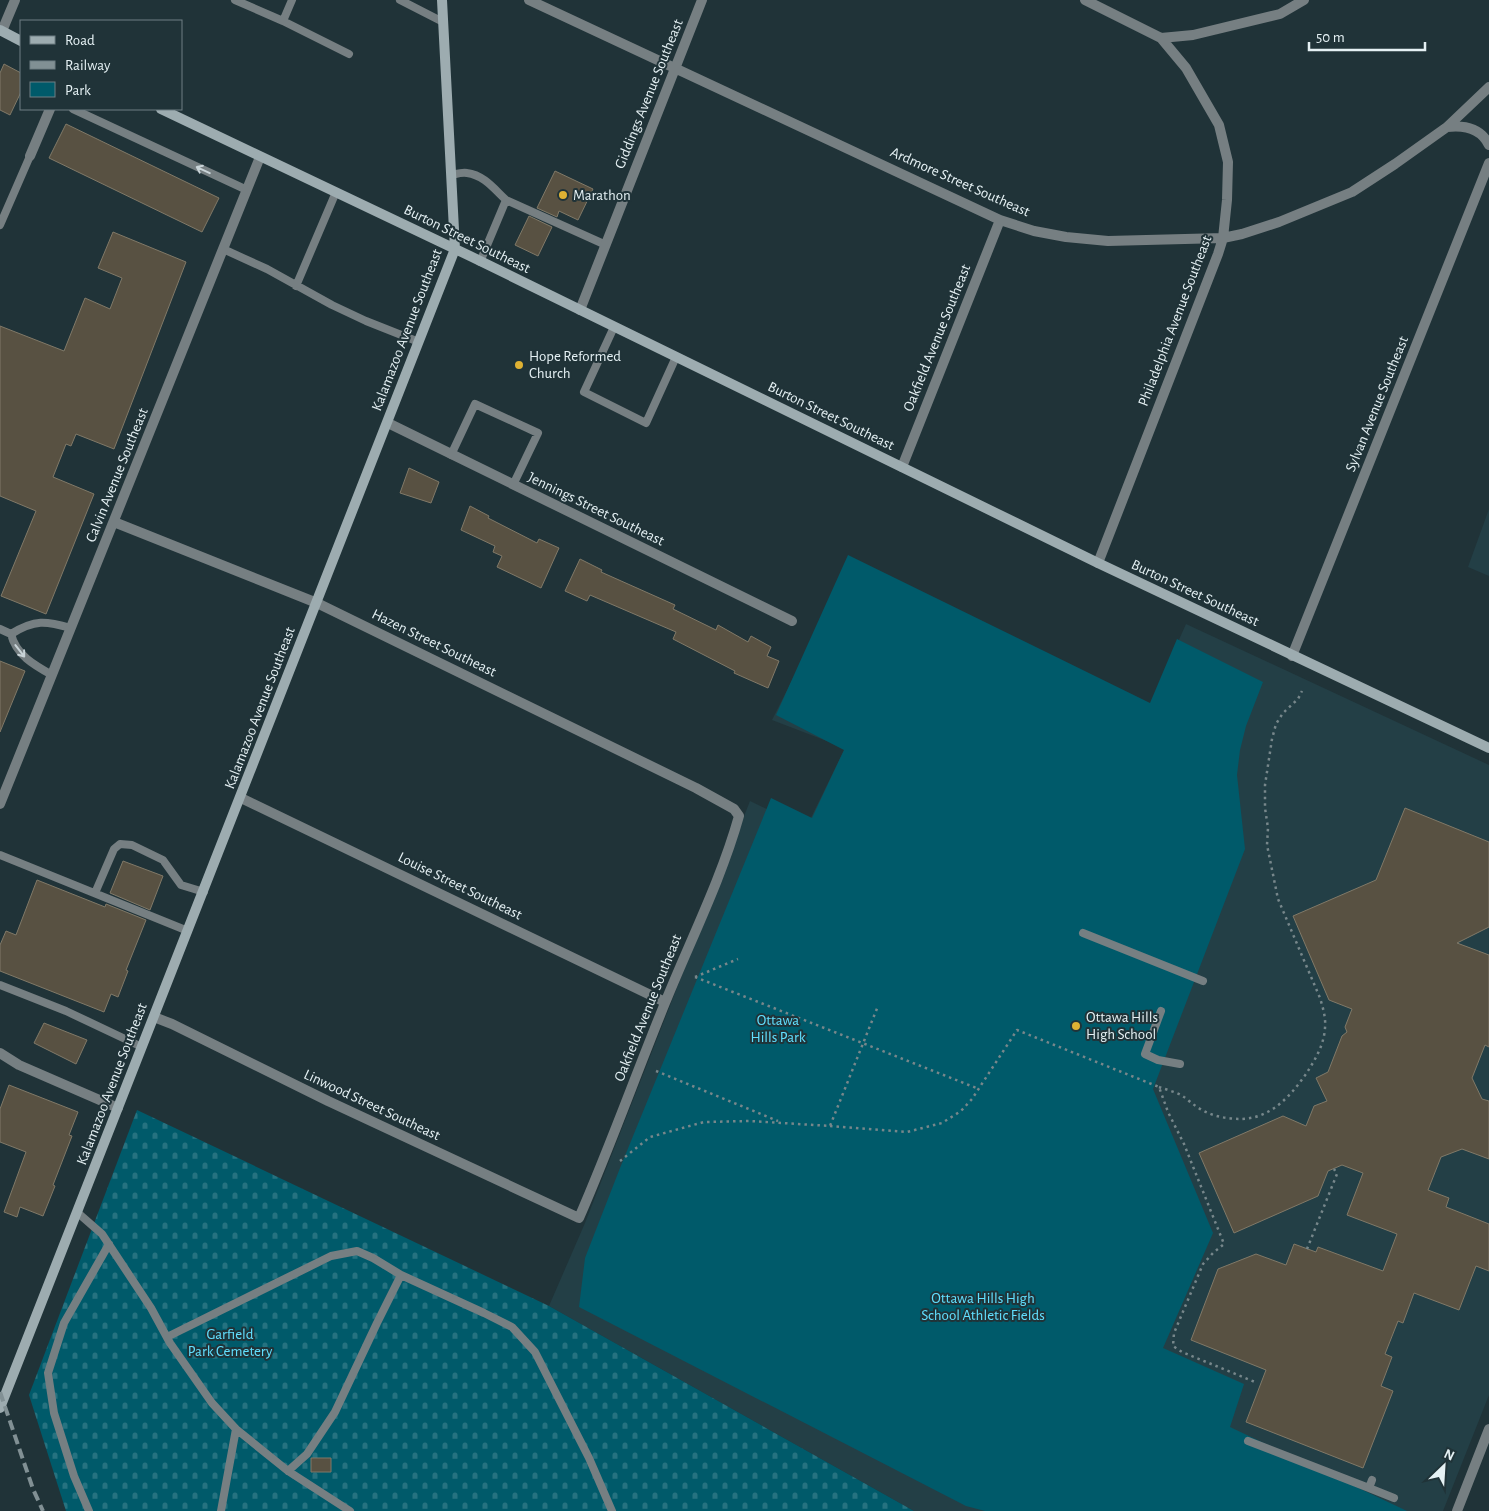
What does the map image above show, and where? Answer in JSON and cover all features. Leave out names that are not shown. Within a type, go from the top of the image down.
[{"type":"main road","name":"Kalamazoo Avenue Southeast","points":[[0,1408],[455,249],[442,0]]},
{"type":"main road","points":[[1,31],[20,40]]},
{"type":"main road","name":"Burton Street Southeast","points":[[163,110],[455,249],[1098,563],[1489,748]]},
{"type":"street","points":[[1,31],[15,0]]},
{"type":"street","name":"Ardmore Street Southeast","points":[[529,0],[1000,220],[1034,231],[1108,242],[1223,238],[1279,222],[1352,192],[1447,127],[1489,87]]},
{"type":"street","name":"Giddings Avenue Southeast","points":[[580,310],[702,0]]},
{"type":"street","points":[[1085,0],[1161,38],[1193,35],[1280,14],[1304,0]]},
{"type":"street","name":"Philadelphia Avenue Southeast","points":[[1098,563],[1212,272],[1223,238],[1228,162],[1219,125],[1186,68],[1161,38]]},
{"type":"street","points":[[30,156],[50,110]]},
{"type":"street","points":[[1447,127],[1462,125],[1486,138],[1489,145]]},
{"type":"street","name":"Calvin Avenue Southeast","points":[[0,804],[260,157]]},
{"type":"street","name":"Sylvan Avenue Southeast","points":[[1292,656],[1489,163]]},
{"type":"street","name":"Oakfield Avenue Southeast","points":[[902,467],[1000,220]]},
{"type":"street","name":"Jennings Street Southeast","points":[[388,423],[792,622]]},
{"type":"street","name":"Hazen Street Southeast","points":[[114,522],[317,603],[696,788],[734,809]]},
{"type":"street","name":"Louise Street Southeast","points":[[241,798],[665,1002]]},
{"type":"street","name":"Oakfield Avenue Southeast","points":[[579,1218],[665,1002],[730,846],[739,816],[734,809]]},
{"type":"street","name":"Linwood Street Southeast","points":[[154,1017],[172,1024],[328,1101],[579,1218]]},
{"type":"street","points":[[0,1052],[19,1065],[118,1108]]},
{"type":"street","points":[[1457,1511],[1488,1434]]},
{"type":"lane","points":[[235,0],[282,20],[349,54]]},
{"type":"lane","points":[[282,20],[292,0]]},
{"type":"lane","points":[[400,0],[443,22]]},
{"type":"lane","points":[[75,110],[247,190]]},
{"type":"lane","points":[[0,225],[30,156]]},
{"type":"lane","points":[[451,175],[467,173],[484,180],[496,188],[506,200],[606,244]]},
{"type":"lane","points":[[296,286],[336,192]]},
{"type":"lane","points":[[480,262],[506,200]]},
{"type":"lane","points":[[224,249],[267,269],[296,286],[366,321],[419,342]]},
{"type":"lane","points":[[614,327],[584,392],[646,423],[676,357]]},
{"type":"lane","points":[[451,454],[475,404],[538,433],[513,485]]},
{"type":"lane","points":[[11,634],[35,622],[48,622],[71,628]]},
{"type":"lane","points":[[0,629],[11,634]]},
{"type":"lane","points":[[11,634],[13,642],[22,655],[34,665],[52,675]]},
{"type":"lane","points":[[95,893],[114,849],[120,844],[132,845],[163,860],[181,885],[204,892]]},
{"type":"lane","points":[[0,855],[188,931]]},
{"type":"lane","points":[[1083,933],[1203,981]]},
{"type":"lane","points":[[0,985],[66,1011],[142,1047]]},
{"type":"lane","points":[[1161,1011],[1145,1054],[1158,1060],[1180,1064]]},
{"type":"lane","points":[[78,1213],[102,1234],[151,1308],[167,1337],[212,1403],[236,1429],[288,1471],[350,1511]]},
{"type":"lane","points":[[89,1511],[74,1476],[54,1413],[48,1373],[64,1323],[109,1244]]},
{"type":"lane","points":[[167,1337],[331,1256],[357,1251],[373,1258],[401,1276],[512,1327],[535,1352],[589,1458],[612,1511]]},
{"type":"lane","points":[[288,1471],[307,1454],[334,1412],[401,1276]]},
{"type":"lane","points":[[221,1511],[236,1429]]},
{"type":"lane","points":[[1248,1441],[1394,1498]]},
{"type":"lane","points":[[1369,1488],[1372,1480]]},
{"type":"path","points":[[620,1161],[650,1136],[704,1122],[750,1121],[907,1132],[925,1129],[942,1123],[961,1111],[979,1089],[1017,1030],[1183,1096],[1199,1108],[1217,1116],[1236,1119],[1256,1116],[1271,1110],[1285,1101],[1299,1084],[1319,1052],[1326,1028],[1324,1010],[1320,998],[1278,899],[1267,845],[1268,828],[1265,808],[1265,785],[1272,739],[1276,724],[1283,713],[1298,699],[1302,690]]},
{"type":"path","points":[[738,958],[695,977],[979,1089]]},
{"type":"path","points":[[830,1126],[878,1006]]},
{"type":"path","points":[[656,1072],[782,1123]]},
{"type":"path","points":[[1159,1087],[1224,1244],[1213,1252],[1204,1264],[1174,1333],[1173,1346],[1182,1352],[1255,1382]]},
{"type":"path","points":[[1307,1249],[1337,1174],[1334,1169]]},
{"type":"shaded area","points":[[1489,509],[1489,576],[1468,567]]},
{"type":"shaded area","name":"Ottawa Hills High School","points":[[852,561],[1149,707],[1186,624],[1489,765],[1489,1395],[1443,1511],[914,1511],[549,1306],[585,1223],[750,801],[806,828],[845,748],[772,720]]},
{"type":"green space","name":"Ottawa Hills High School Athletic Fields","points":[[848,555],[1150,703],[1177,639],[1263,682],[1246,726],[1240,750],[1237,775],[1245,849],[1153,1089],[1213,1233],[1163,1348],[1244,1384],[1230,1427],[1407,1511],[985,1511],[966,1506],[579,1307],[585,1258],[771,798],[812,818],[844,750],[776,715]]},
{"type":"green space","name":"Garfield Park Cemetery","points":[[137,1110],[549,1306],[914,1511],[66,1511],[29,1395]]},
{"type":"building","points":[[4,64],[20,72],[20,94],[10,115],[0,110],[0,73]]},
{"type":"building","points":[[66,124],[219,198],[202,232],[49,158]]},
{"type":"building","points":[[555,171],[593,189],[578,220],[559,211],[557,217],[537,208]]},
{"type":"building","points":[[529,216],[552,227],[538,256],[515,245]]},
{"type":"building","points":[[113,232],[186,262],[114,449],[76,434],[71,446],[66,444],[53,477],[94,494],[46,614],[1,596],[36,511],[0,496],[0,326],[64,351],[85,298],[110,309],[122,278],[98,268]]},
{"type":"building","points":[[409,468],[439,482],[431,503],[400,493]]},
{"type":"building","points":[[470,506],[489,516],[488,518],[537,543],[539,539],[559,548],[541,588],[497,567],[502,556],[493,552],[495,546],[461,530]]},
{"type":"building","points":[[580,559],[602,570],[601,572],[675,605],[673,609],[716,630],[718,625],[748,642],[751,636],[771,647],[767,656],[779,661],[768,688],[734,673],[735,671],[673,639],[676,632],[590,595],[587,601],[565,591]]},
{"type":"building","points":[[0,661],[25,671],[0,732]]},
{"type":"building","points":[[1405,808],[1489,842],[1489,927],[1457,943],[1489,955],[1489,1047],[1485,1045],[1472,1078],[1482,1099],[1489,1101],[1489,1159],[1462,1149],[1441,1157],[1428,1190],[1449,1198],[1446,1207],[1489,1224],[1489,1271],[1476,1266],[1459,1310],[1414,1293],[1403,1323],[1398,1321],[1385,1354],[1392,1357],[1381,1386],[1393,1391],[1363,1468],[1246,1422],[1266,1370],[1191,1340],[1218,1269],[1256,1254],[1286,1265],[1294,1244],[1316,1252],[1318,1247],[1383,1271],[1397,1234],[1347,1215],[1363,1173],[1342,1165],[1328,1171],[1318,1196],[1234,1233],[1199,1153],[1283,1116],[1306,1126],[1314,1106],[1327,1101],[1316,1078],[1328,1072],[1342,1036],[1347,1032],[1345,1027],[1352,1009],[1329,1000],[1293,916],[1376,880]]},
{"type":"building","points":[[123,861],[163,876],[150,910],[110,893]]},
{"type":"building","points":[[37,880],[105,907],[106,904],[146,920],[126,970],[128,971],[118,997],[111,994],[104,1012],[0,971],[0,945],[6,931],[16,935]]},
{"type":"building","points":[[44,1023],[87,1040],[76,1064],[34,1043]]},
{"type":"building","points":[[9,1085],[78,1112],[69,1135],[72,1136],[43,1216],[20,1207],[17,1217],[4,1212],[26,1152],[0,1142],[0,1109]]},
{"type":"building","points":[[311,1458],[331,1458],[331,1472],[311,1472]]},
{"type":"railway","points":[[0,1392],[33,1489],[43,1511]]},
{"type":"place","name":"Marathon","points":[[563,195]]},
{"type":"place","name":"Hope Reformed Church","points":[[519,365]]},
{"type":"place","name":"Ottawa Hills High School","points":[[1076,1026]]},
{"type":"park label","name":"Ottawa Hills Park","points":[[778,1028]]}]
